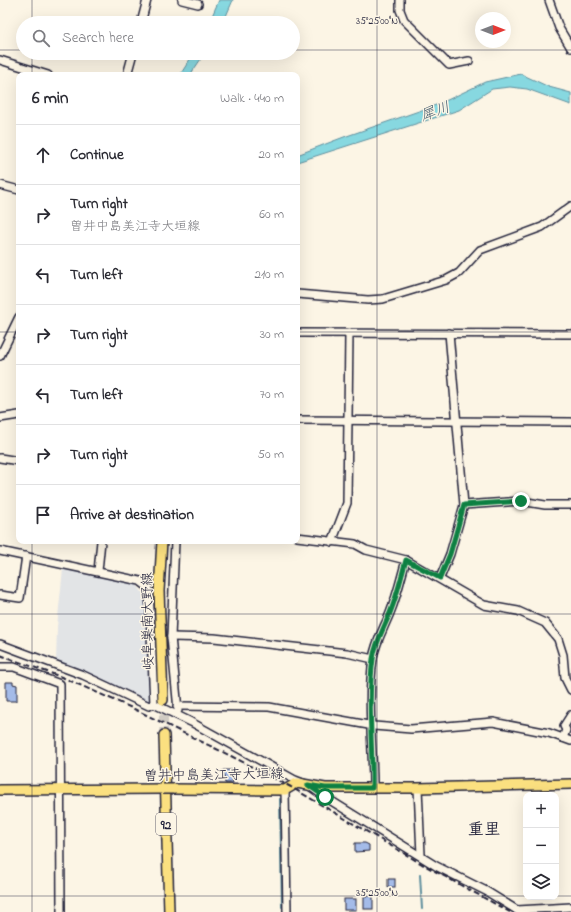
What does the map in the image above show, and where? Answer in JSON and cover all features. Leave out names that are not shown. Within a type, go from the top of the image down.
[{"type":"main road","name":"岐阜巣南大野線","points":[[162,544],[158,591],[163,700]]},
{"type":"main road","name":"92","points":[[164,735],[169,912]]},
{"type":"main road","name":"曽井中島美江寺大垣線","points":[[0,790],[285,790],[297,783],[325,788],[418,788],[571,784]]},
{"type":"street","points":[[143,16],[147,0]]},
{"type":"street","points":[[182,0],[198,4]]},
{"type":"street","points":[[400,0],[400,10],[404,20],[449,64],[469,62]]},
{"type":"street","points":[[549,0],[559,28],[571,48]]},
{"type":"street","points":[[0,60],[38,72]]},
{"type":"street","points":[[128,72],[131,60]]},
{"type":"street","points":[[0,185],[16,189]]},
{"type":"street","points":[[300,294],[368,300],[383,299],[446,280],[459,273],[480,250],[542,227],[571,206]]},
{"type":"street","points":[[0,356],[16,323]]},
{"type":"street","points":[[300,333],[571,334]]},
{"type":"street","points":[[332,542],[347,503],[349,333]]},
{"type":"street","points":[[440,578],[450,554],[464,505],[458,421],[449,333]]},
{"type":"street","points":[[0,418],[16,415]]},
{"type":"street","points":[[300,420],[571,422]]},
{"type":"street","points":[[0,458],[16,461]]},
{"type":"street","points":[[464,505],[521,501],[545,505],[571,505]]},
{"type":"street","points":[[300,537],[354,544],[366,550],[406,560],[440,578],[484,605],[518,611],[544,623],[558,639],[563,655],[566,678],[571,690]]},
{"type":"street","points":[[98,571],[102,544]]},
{"type":"street","points":[[175,544],[171,637],[176,706],[180,716]]},
{"type":"street","points":[[0,551],[140,581],[149,588],[154,704]]},
{"type":"street","points":[[0,595],[20,598],[26,556]]},
{"type":"street","points":[[372,788],[373,749],[370,724],[373,659],[379,637],[390,614],[406,560]]},
{"type":"street","points":[[171,637],[214,638],[347,653],[373,659]]},
{"type":"street","points":[[0,644],[83,675],[149,706],[154,704],[180,716],[295,780],[308,785],[325,797],[421,854],[436,866],[486,891],[519,911],[571,907]]},
{"type":"street","points":[[0,667],[14,667],[60,684],[61,912]]},
{"type":"street","points":[[176,706],[269,707],[370,724],[374,726],[412,729],[493,722],[549,733],[571,741]]},
{"type":"street","points":[[563,738],[566,730],[564,726],[571,715]]},
{"type":"street","points":[[418,788],[421,854]]},
{"type":"street","points":[[285,790],[287,912]]},
{"type":"shaded area","points":[[65,568],[136,584],[145,596],[149,701],[56,662],[57,627],[63,569]]},
{"type":"water","points":[[219,0],[233,0],[226,16],[212,16]]},
{"type":"water","points":[[190,60],[200,60],[192,72],[182,72]]},
{"type":"water","name":"犀川","points":[[521,74],[549,87],[571,93],[571,105],[527,89],[510,87],[492,89],[459,110],[300,161],[300,154],[439,104],[485,82]]},
{"type":"building","points":[[6,682],[13,682],[13,684],[17,685],[17,701],[6,701]]},
{"type":"building","points":[[223,770],[235,770],[236,779],[232,780],[233,783],[225,783]]},
{"type":"building","points":[[355,843],[365,843],[369,845],[369,851],[355,852]]},
{"type":"building","points":[[388,879],[395,879],[395,887],[388,887]]},
{"type":"building","points":[[364,896],[373,896],[373,909],[364,909]]},
{"type":"building","points":[[344,899],[356,899],[356,910],[344,910]]},
{"type":"waterway","points":[[280,799],[282,907]]},
{"type":"waterway","points":[[289,802],[289,821]]},
{"type":"waterway","points":[[420,875],[422,909]]},
{"type":"tunnel","points":[[163,701],[164,735]]},
{"type":"railway","points":[[0,655],[64,678],[132,708],[231,756],[291,787],[422,864],[510,912]]},
{"type":"district","name":"重里","points":[[484,828]]},
{"type":"route","points":[[325,797],[308,785],[325,788],[372,788],[373,749],[372,727],[370,724],[373,659],[379,637],[390,614],[406,560],[425,572],[440,578],[450,554],[464,505],[521,501]]}]
